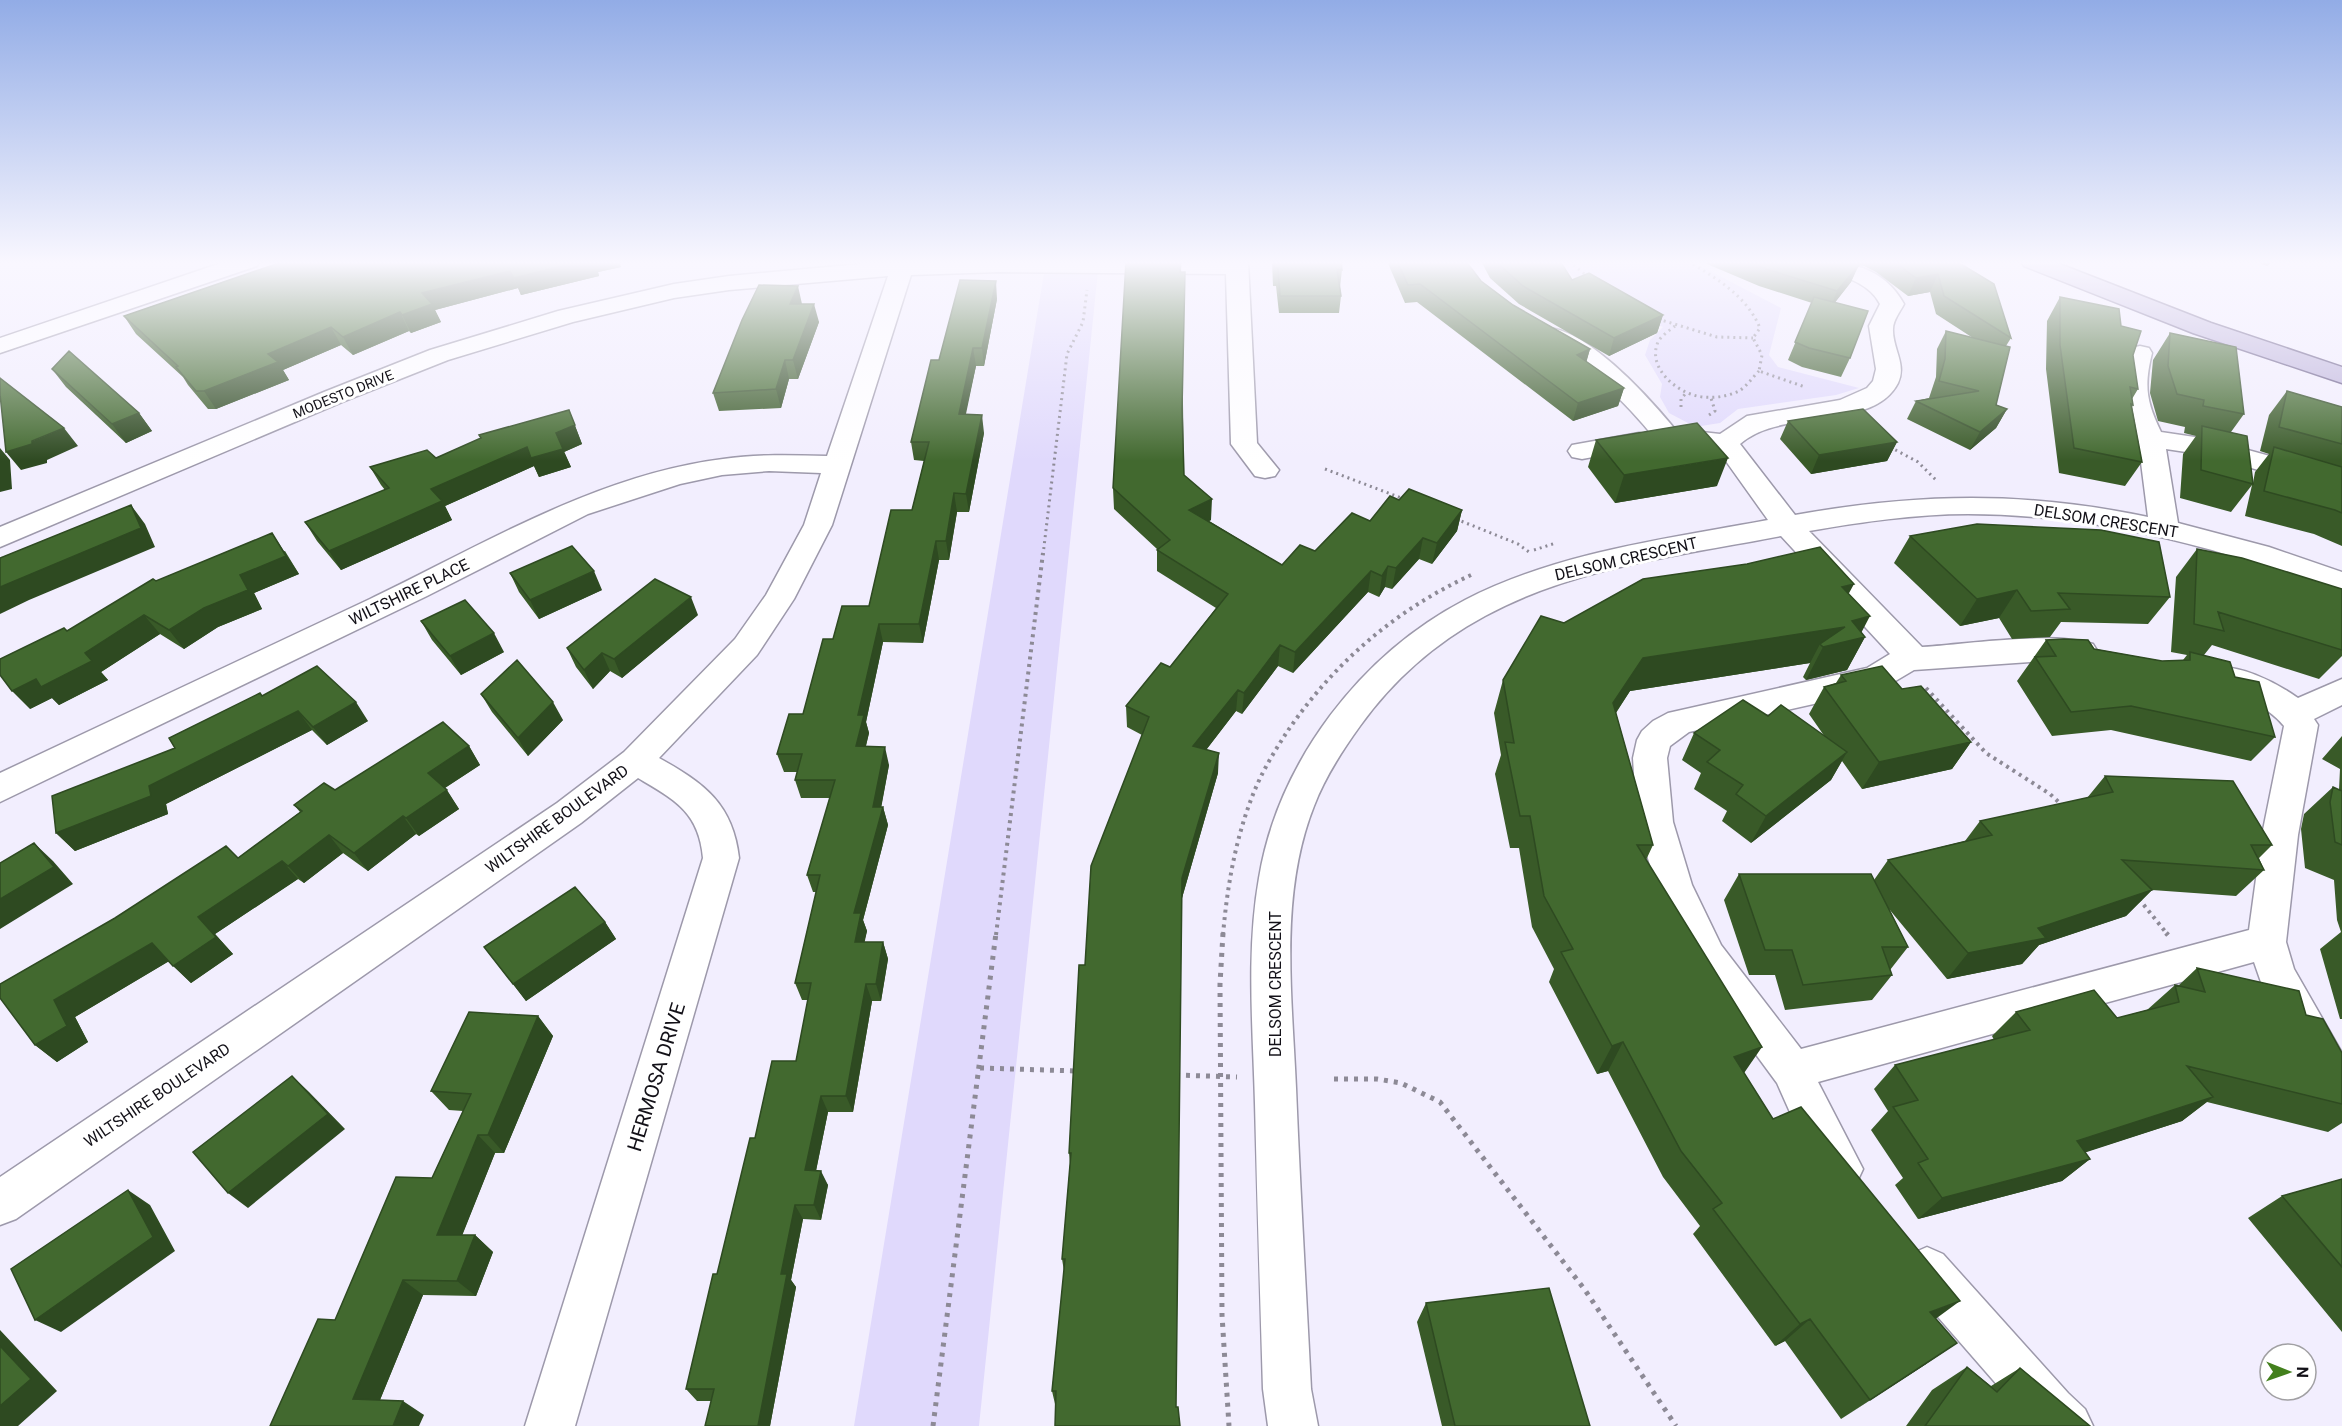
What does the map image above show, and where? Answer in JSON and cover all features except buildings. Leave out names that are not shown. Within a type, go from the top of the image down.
[{"type":"main road","points":[[2204,328],[2342,375]]},
{"type":"main road","points":[[2270,328],[2342,353]]},
{"type":"street","points":[[0,346],[54,328]]},
{"type":"street","name":"MODESTO DRIVE","points":[[0,538],[333,397],[439,355],[525,328]]},
{"type":"street","name":"WILTSHIRE BOULEVARD","points":[[0,1203],[569,813],[636,761],[746,647],[779,599],[818,525],[883,328]]},
{"type":"street","points":[[1239,328],[1244,444],[1265,470]]},
{"type":"street","points":[[1535,328],[1583,351],[1611,372],[1667,436]]},
{"type":"street","points":[[1726,443],[1739,430],[1757,421],[1848,406],[1870,397],[1884,386],[1890,370],[1881,328]]},
{"type":"street","points":[[2140,353],[2133,380],[2138,412],[2151,439],[2164,528]]},
{"type":"street","points":[[1582,452],[1667,436],[1726,443],[1788,526],[1908,660]]},
{"type":"street","points":[[2151,439],[2208,447],[2342,485]]},
{"type":"street","name":"WILTSHIRE PLACE","points":[[0,788],[416,589],[578,508],[675,476],[722,467],[769,463],[837,465]]},
{"type":"street","name":"DELSOM CRESCENT","points":[[1293,1426],[1287,1389],[1271,937],[1277,877],[1290,823],[1302,790],[1318,760],[1353,711],[1396,662],[1440,628],[1489,601],[1541,580],[1583,567],[1697,542],[1900,508],[1999,506],[2079,514],[2164,528],[2237,546],[2342,583]]},
{"type":"street","points":[[1866,1201],[1828,1149],[1792,1070],[1707,957],[1674,885],[1655,822],[1650,758],[1654,740],[1665,730],[1680,722],[1876,678],[1908,660],[2046,650],[2115,654]]},
{"type":"street","points":[[2187,667],[2231,680],[2282,703],[2295,714],[2301,725],[2280,835],[2267,942],[2276,972],[2342,1093]]},
{"type":"street","points":[[2295,714],[2342,691]]},
{"type":"street","name":"HERMOSA DRIVE","points":[[550,1426],[721,858],[718,833],[704,809],[677,785],[636,761]]},
{"type":"street","points":[[1792,1070],[2267,942]]},
{"type":"street","points":[[1905,1244],[2050,1410],[2068,1426]]},
{"type":"path","points":[[933,1426],[980,1068],[1067,354],[1080,328]]},
{"type":"path","points":[[1674,328],[1661,337],[1654,348],[1654,355],[1666,378],[1686,393],[1711,398],[1723,398],[1738,392],[1752,382],[1760,371],[1762,355],[1753,338]]},
{"type":"path","points":[[1681,328],[1715,337],[1738,340],[1753,338],[1760,328]]},
{"type":"path","points":[[1760,371],[1810,388]]},
{"type":"path","points":[[1683,409],[1681,399],[1686,393]]},
{"type":"path","points":[[1708,415],[1715,411],[1711,398]]},
{"type":"path","points":[[1887,444],[1918,462],[1938,481]]},
{"type":"path","points":[[1325,469],[1408,501]]},
{"type":"path","points":[[1452,518],[1518,543],[1529,552]]},
{"type":"path","points":[[1908,660],[1986,753],[2050,794],[2068,811]]},
{"type":"path","points":[[2136,896],[2192,963]]},
{"type":"path","points":[[980,1068],[1087,1072]]},
{"type":"path","points":[[1170,1075],[1243,1077]]},
{"type":"path","points":[[1334,1079],[1392,1080],[1420,1088],[1440,1102],[1585,1290],[1676,1426]]},
{"type":"shaded area","points":[[1035,328],[1092,328],[979,1426],[854,1426]]},
{"type":"shaded area","points":[[1662,328],[1776,328],[1769,355],[1778,367],[1859,388],[1836,395],[1738,409],[1720,423],[1701,426],[1688,423],[1669,413],[1660,397],[1662,384],[1645,355],[1650,340]]}]
